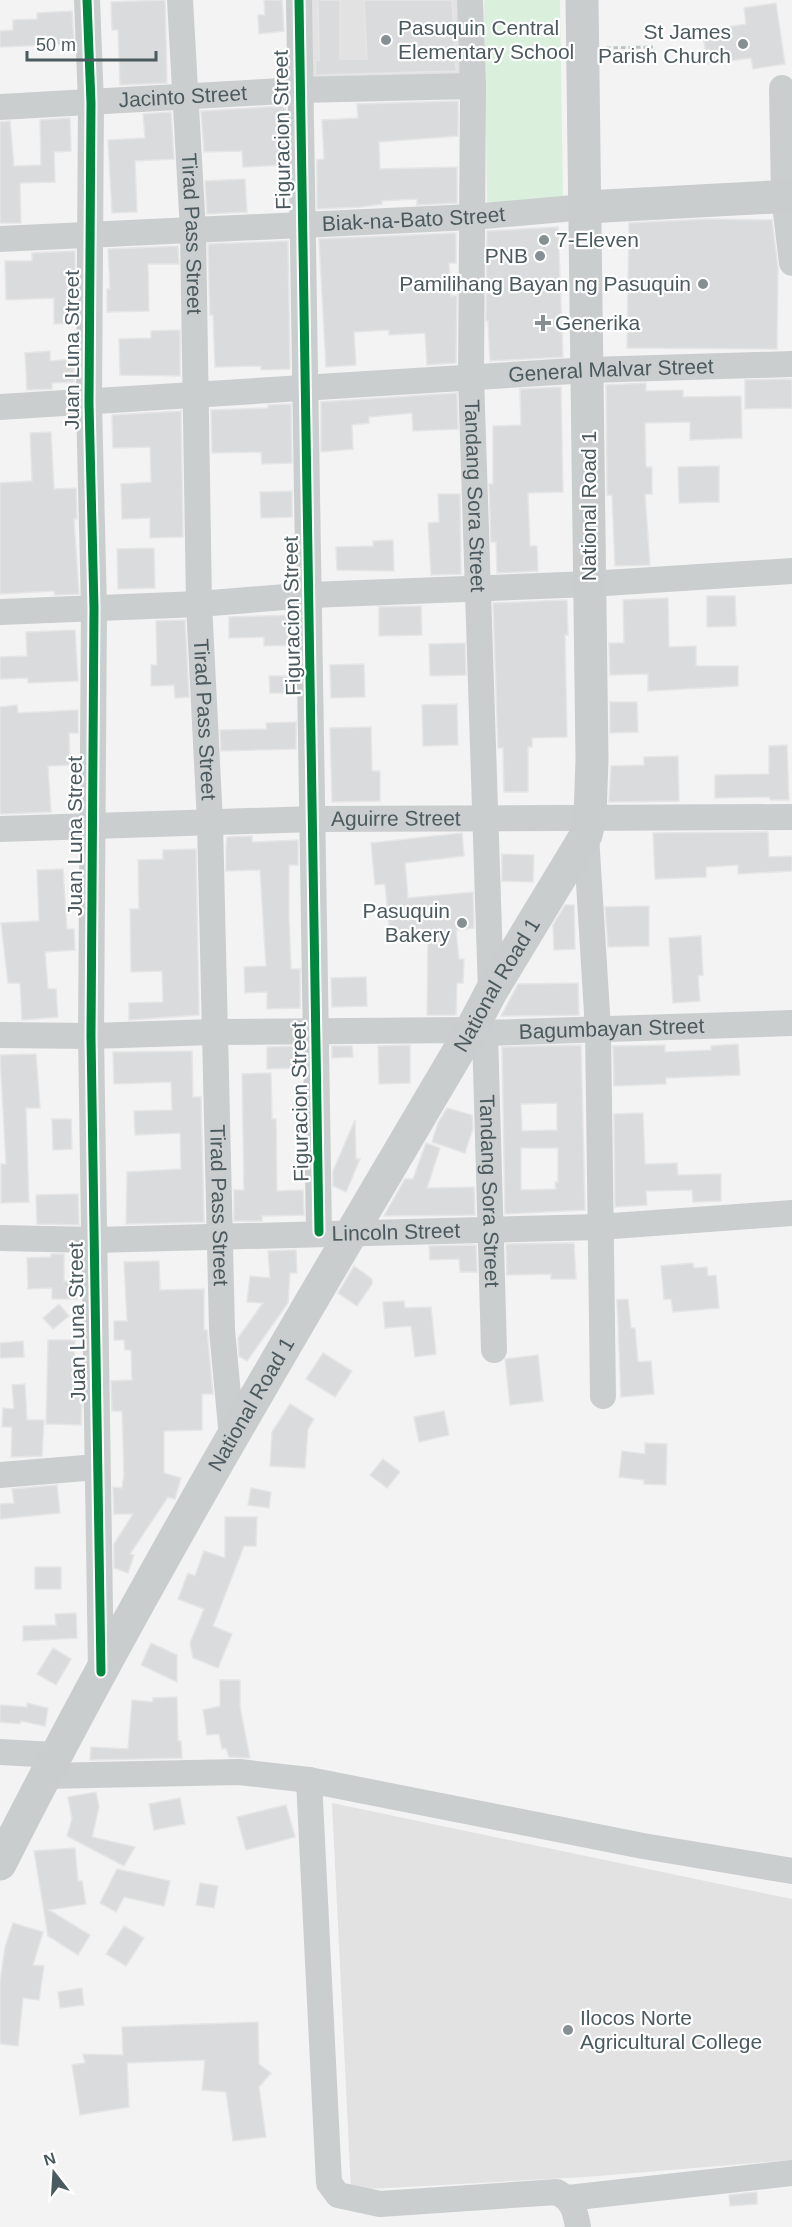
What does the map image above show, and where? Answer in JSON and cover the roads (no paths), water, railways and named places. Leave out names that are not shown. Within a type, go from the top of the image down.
[{"type":"main road","name":"National Road 1","points":[[0,1864],[101,1672],[232,1438],[352,1234],[478,1031],[491,992],[588,827],[592,759],[585,49],[582,0]]},
{"type":"main road","name":"Biak-na-Bato Street","points":[[586,207],[788,196]]},
{"type":"street","name":"Juan Luna Street","points":[[87,0],[90,103],[89,403],[94,608],[91,1036],[101,1672]]},
{"type":"street","name":"Tirad Pass Street","points":[[180,0],[193,231],[199,604],[210,822],[214,1032],[222,1234],[222,1330],[232,1438]]},
{"type":"street","name":"Figuracion Street","points":[[298,0],[314,819],[319,1232]]},
{"type":"street","name":"Tandang Sora Street","points":[[470,0],[473,86],[471,377],[491,992]]},
{"type":"street","name":"Jacinto Street","points":[[0,107],[300,90],[473,86]]},
{"type":"street","points":[[782,88],[792,263]]},
{"type":"street","name":"Biak-na-Bato Street","points":[[0,239],[472,217],[586,207]]},
{"type":"street","name":"General Malvar Street","points":[[0,407],[588,369],[792,364]]},
{"type":"street","points":[[0,612],[199,604],[310,595],[590,584],[792,571]]},
{"type":"street","name":"Aguirre Street","points":[[0,829],[94,828],[314,819],[484,818],[588,827],[792,817]]},
{"type":"street","points":[[588,827],[598,1029],[603,1396]]},
{"type":"street","name":"Bagumbayan Street","points":[[0,1035],[478,1031],[792,1023]]},
{"type":"street","name":"Tandang Sora Street","points":[[478,1031],[494,1350]]},
{"type":"street","name":"Lincoln Street","points":[[0,1238],[94,1240],[222,1234],[319,1232],[352,1234],[489,1228],[599,1227],[792,1213]]},
{"type":"street","points":[[0,1475],[97,1467]]},
{"type":"street","points":[[0,1752],[50,1766],[239,1772],[309,1780],[620,1842],[792,1871]]},
{"type":"street","points":[[309,1780],[329,2183],[338,2195],[380,2204],[557,2192],[568,2198],[575,2208],[578,2227]]},
{"type":"street","points":[[568,2198],[792,2173]]},
{"type":"place","name":"Pasuquin Central Elementary School","points":[[386,40]]},
{"type":"place","name":"St James Parish Church","points":[[743,44]]},
{"type":"place","name":"7-Eleven","points":[[544,240]]},
{"type":"place","name":"PNB","points":[[540,256]]},
{"type":"place","name":"Pamilihang Bayan ng Pasuquin","points":[[703,284]]},
{"type":"place","name":"Generika","points":[[543,323]]},
{"type":"place","name":"Pasuquin Bakery","points":[[462,923]]},
{"type":"place","name":"Ilocos Norte Agricultural College","points":[[568,2030]]}]
